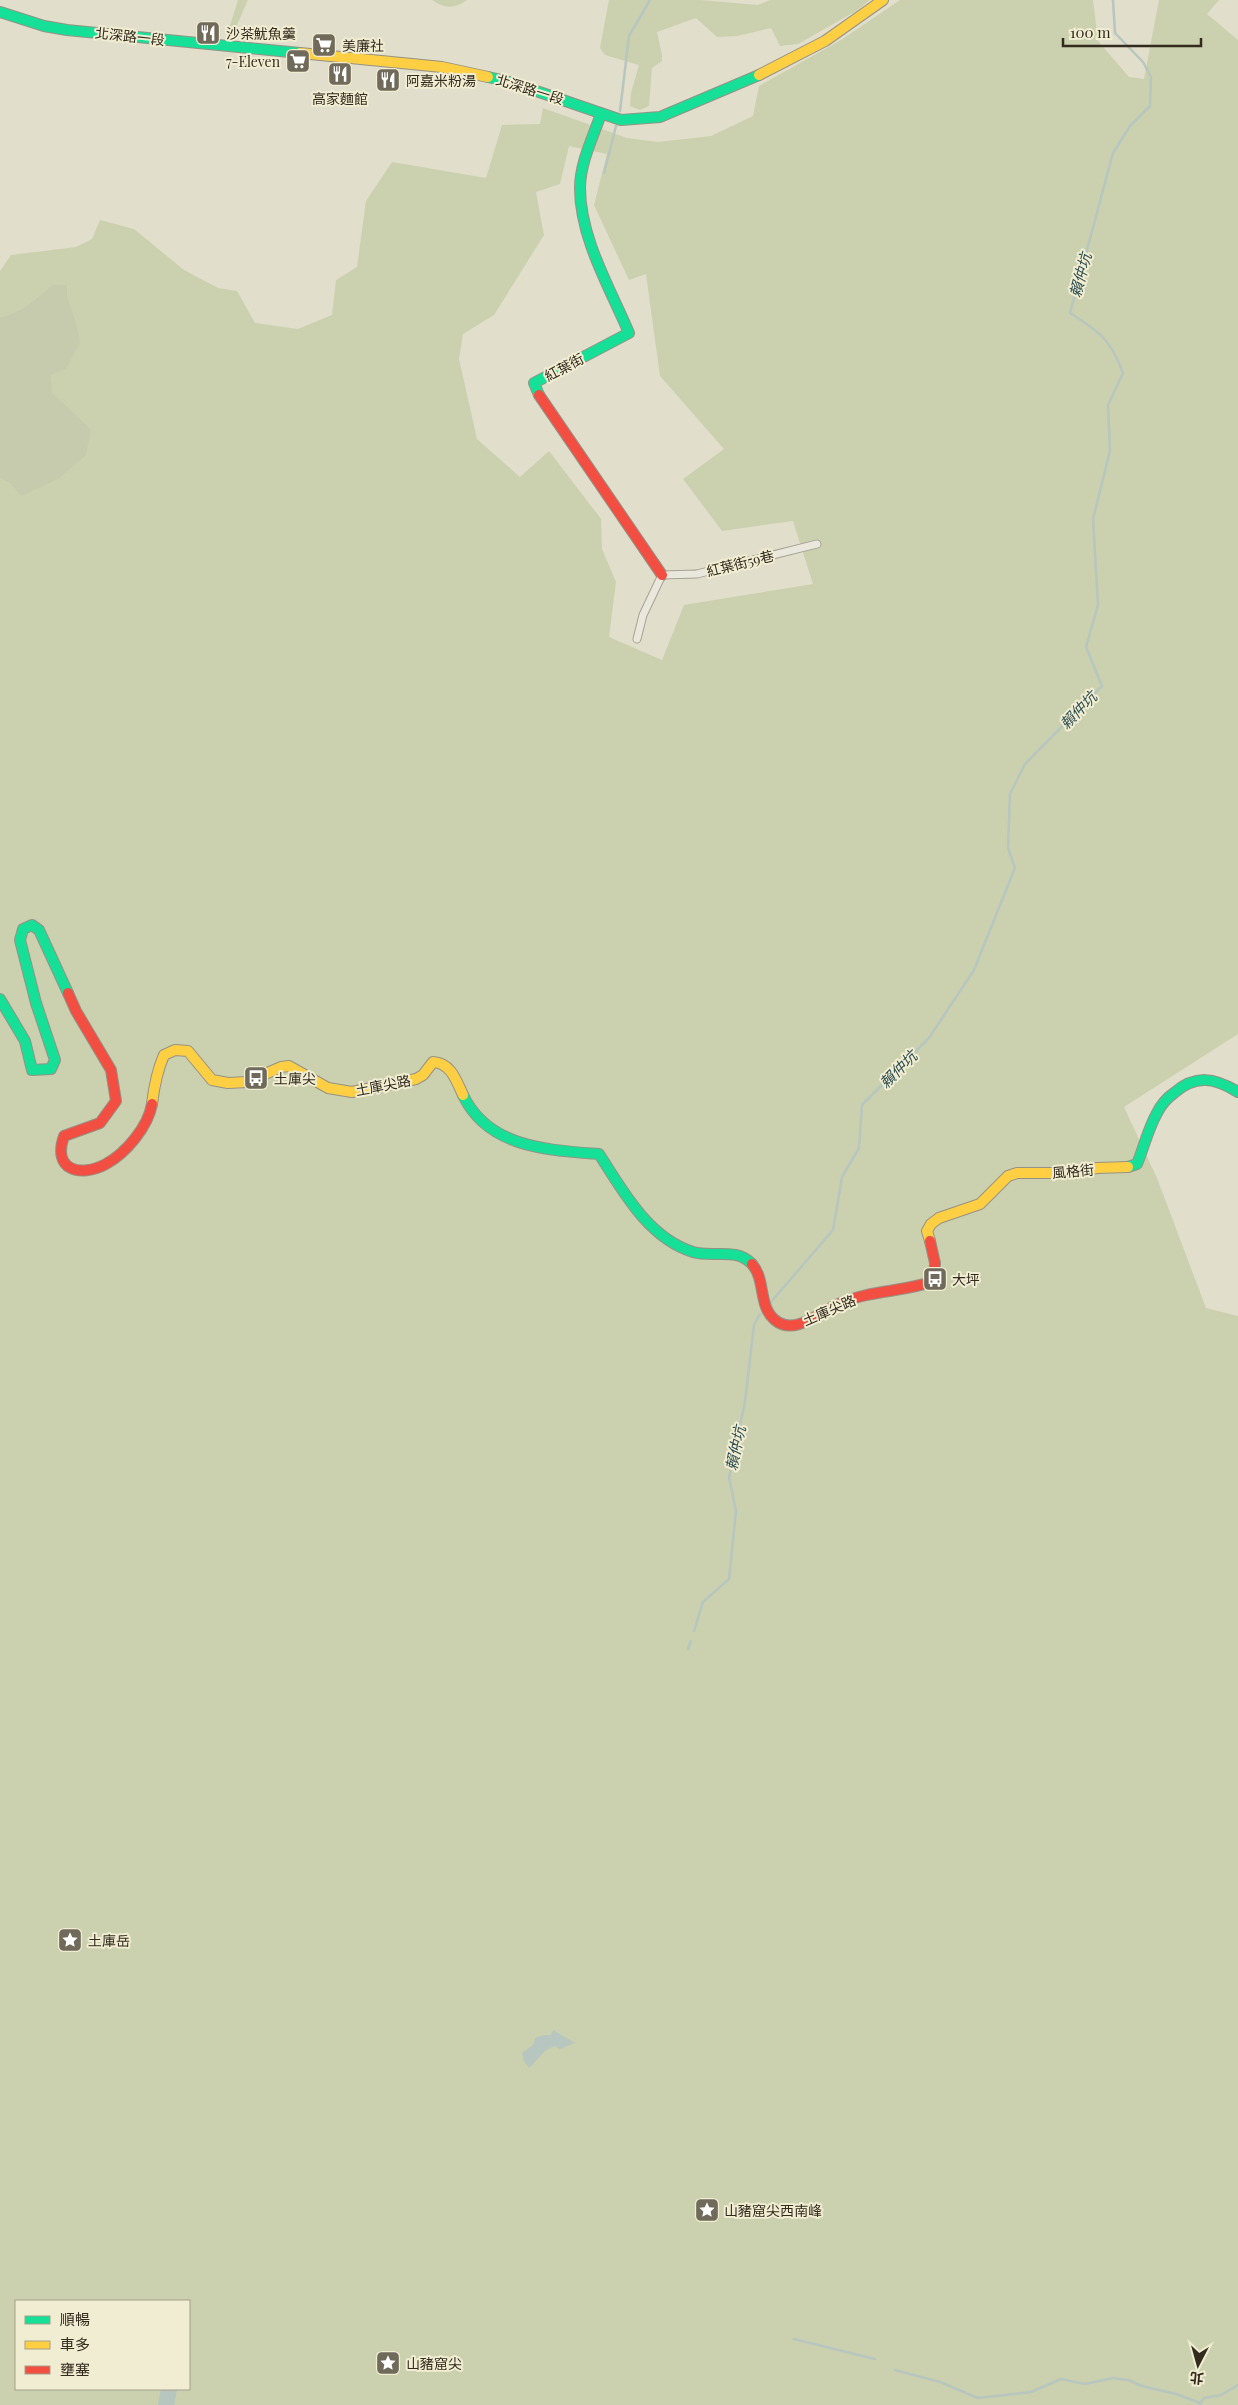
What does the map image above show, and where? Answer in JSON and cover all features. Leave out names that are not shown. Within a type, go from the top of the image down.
[{"type":"street","name":"北深路一段","points":[[0,12],[44,26],[67,30],[458,70],[510,82],[621,120],[660,117],[769,70],[825,41],[883,0]]},
{"type":"street","name":"紅葉街","points":[[601,114],[584,166],[580,187],[582,210],[587,230],[629,333],[534,383],[535,390],[662,576]]},
{"type":"street","name":"紅葉街59巷","points":[[662,576],[697,574],[817,544]]},
{"type":"street","points":[[637,639],[643,615],[662,576]]},
{"type":"street","name":"土庫尖路","points":[[0,999],[25,1041],[32,1070],[40,1072],[51,1069],[55,1060],[36,1003],[20,940],[24,929],[32,925],[39,930],[43,937],[76,1011],[111,1070],[113,1078],[116,1101],[110,1111],[100,1122],[64,1136],[59,1146],[60,1159],[70,1170],[80,1172],[106,1164],[118,1155],[144,1125],[154,1104],[154,1085],[158,1068],[164,1055],[176,1050],[188,1051],[212,1080],[228,1083],[247,1082],[281,1066],[289,1066],[328,1088],[352,1092],[416,1079],[433,1062],[438,1061],[445,1063],[453,1074],[465,1100],[487,1126],[522,1143],[540,1148],[563,1152],[598,1154],[660,1236],[696,1253],[729,1252],[751,1262],[758,1271],[765,1307],[778,1321],[787,1325],[805,1322],[840,1303],[856,1297],[921,1287],[934,1281]]},
{"type":"street","name":"風格街","points":[[934,1281],[935,1263],[927,1231],[931,1224],[939,1218],[980,1204],[1002,1181],[1018,1173],[1070,1173],[1098,1168],[1127,1168],[1137,1164],[1157,1112],[1165,1100],[1188,1080],[1208,1078],[1222,1082],[1238,1092]]},
{"type":"green space","points":[[238,0],[248,0],[232,36],[227,35]]},
{"type":"green space","points":[[432,0],[467,0],[449,7]]},
{"type":"green space","points":[[609,0],[700,0],[758,5],[770,0],[870,0],[856,11],[798,44],[780,46],[771,28],[737,36],[717,37],[696,18],[657,32],[662,61],[652,68],[649,106],[640,110],[630,106],[631,93],[639,65],[605,55],[600,48]]},
{"type":"green space","points":[[900,0],[1093,0],[1098,41],[1129,77],[1144,79],[1159,0],[1219,0],[1207,14],[1238,40],[1238,1034],[1124,1107],[1157,1178],[1206,1308],[1238,1316],[1238,2405],[0,2405],[0,478],[12,485],[91,429],[53,393],[51,375],[75,319],[68,298],[67,285],[53,284],[22,308],[0,317],[0,271],[11,255],[76,247],[92,239],[100,220],[134,229],[184,270],[218,288],[237,291],[255,323],[298,329],[332,315],[336,280],[357,267],[366,201],[392,162],[486,178],[502,125],[540,124],[543,108],[627,138],[658,142],[711,136],[753,116],[759,86],[841,40]],"holes":[[[569,146],[607,154],[594,205],[629,280],[646,274],[660,376],[724,449],[683,479],[722,531],[793,521],[813,584],[684,605],[662,660],[609,637],[616,582],[602,549],[601,519],[549,451],[520,477],[477,439],[459,359],[463,334],[494,315],[544,235],[536,192],[560,184]]]},
{"type":"green space","points":[[53,284],[67,285],[68,298],[80,343],[66,369],[51,375],[53,393],[91,429],[86,455],[58,479],[21,496],[12,485],[0,478],[0,317],[22,308]]},
{"type":"shaded area","points":[[553,2030],[575,2043],[560,2049],[554,2046],[545,2051],[529,2068],[524,2061],[522,2053],[534,2044],[535,2038],[551,2035]]},
{"type":"waterway","points":[[620,111],[629,36],[650,0]]},
{"type":"waterway","name":"賴仲坑","points":[[771,1302],[833,1230],[842,1177],[859,1148],[862,1105],[929,1038],[974,970],[1015,868],[1008,848],[1010,794],[1025,764],[1102,686],[1086,647],[1098,605],[1093,519],[1110,451],[1108,405],[1123,373],[1114,352],[1103,338],[1070,313],[1113,153],[1130,126],[1150,106],[1151,77],[1143,62],[1115,33],[1113,0]]},
{"type":"waterway","points":[[604,173],[616,126]]},
{"type":"waterway","name":"賴仲坑","points":[[694,1631],[703,1602],[729,1579],[736,1511],[729,1477],[745,1402],[754,1325],[760,1314]]},
{"type":"waterway","name":"賴仲坑","points":[[688,1649],[691,1641]]},
{"type":"waterway","points":[[794,2339],[875,2359]]},
{"type":"waterway","points":[[895,2370],[940,2382],[978,2398],[1031,2392],[1061,2379],[1085,2384],[1113,2378],[1128,2380],[1200,2403]]},
{"type":"waterway","points":[[1199,2405],[1204,2398],[1221,2395],[1238,2385]]},
{"type":"waterway","points":[[166,2405],[169,2390]]},
{"type":"traffic: fast","points":[[0,12],[44,26],[67,30],[300,53]]},
{"type":"traffic: fast","points":[[488,77],[510,82],[621,120],[660,117],[759,75]]},
{"type":"traffic: fast","points":[[539,395],[534,383],[629,333],[590,244],[581,207],[582,169],[601,114]]},
{"type":"traffic: fast","points":[[0,999],[25,1041],[32,1070],[51,1069],[55,1060],[36,1003],[20,940],[23,929],[32,925],[39,930],[68,993]]},
{"type":"traffic: fast","points":[[1128,1167],[1137,1164],[1151,1125],[1160,1107],[1182,1087],[1190,1083],[1206,1080],[1230,1087],[1238,1092]]},
{"type":"traffic: fast","points":[[463,1095],[474,1113],[488,1126],[504,1136],[540,1148],[599,1154],[638,1212],[650,1225],[677,1245],[701,1254],[732,1254],[746,1259],[752,1264]]},
{"type":"traffic: slow","points":[[759,75],[825,41],[883,0]]},
{"type":"traffic: slow","points":[[300,53],[442,67],[488,77]]},
{"type":"traffic: slow","points":[[152,1104],[156,1079],[164,1055],[175,1050],[188,1051],[212,1080],[228,1083],[247,1082],[281,1067],[289,1066],[328,1088],[352,1092],[416,1079],[423,1075],[433,1062],[444,1065],[449,1069],[463,1095]]},
{"type":"traffic: slow","points":[[930,1241],[927,1231],[931,1224],[939,1218],[980,1204],[1008,1176],[1017,1173],[1070,1173],[1097,1168],[1128,1167]]},
{"type":"traffic: jam","points":[[539,395],[662,575]]},
{"type":"traffic: jam","points":[[68,993],[76,1011],[111,1070],[116,1101],[100,1123],[64,1136],[61,1148],[65,1163],[71,1168],[87,1170],[106,1164],[114,1159],[141,1130],[150,1113],[152,1104]]},
{"type":"traffic: jam","points":[[752,1264],[759,1278],[766,1308],[770,1314],[775,1320],[783,1324],[800,1324],[852,1299],[923,1285],[934,1281],[935,1263],[930,1241]]},
{"type":"place","name":"沙茶魷魚羹","points":[[208,33]]},
{"type":"place","name":"美廉社","points":[[324,45]]},
{"type":"place","name":"7-Eleven","points":[[298,61]]},
{"type":"place","name":"高家麵館","points":[[340,74]]},
{"type":"place","name":"阿嘉米粉湯","points":[[388,80]]},
{"type":"place","name":"土庫尖","points":[[256,1078]]},
{"type":"place","name":"大坪","points":[[935,1279]]},
{"type":"place","name":"土庫岳","points":[[70,1940]]},
{"type":"place","name":"山豬窟尖西南峰","points":[[707,2210]]},
{"type":"place","name":"山豬窟尖","points":[[388,2363]]}]
